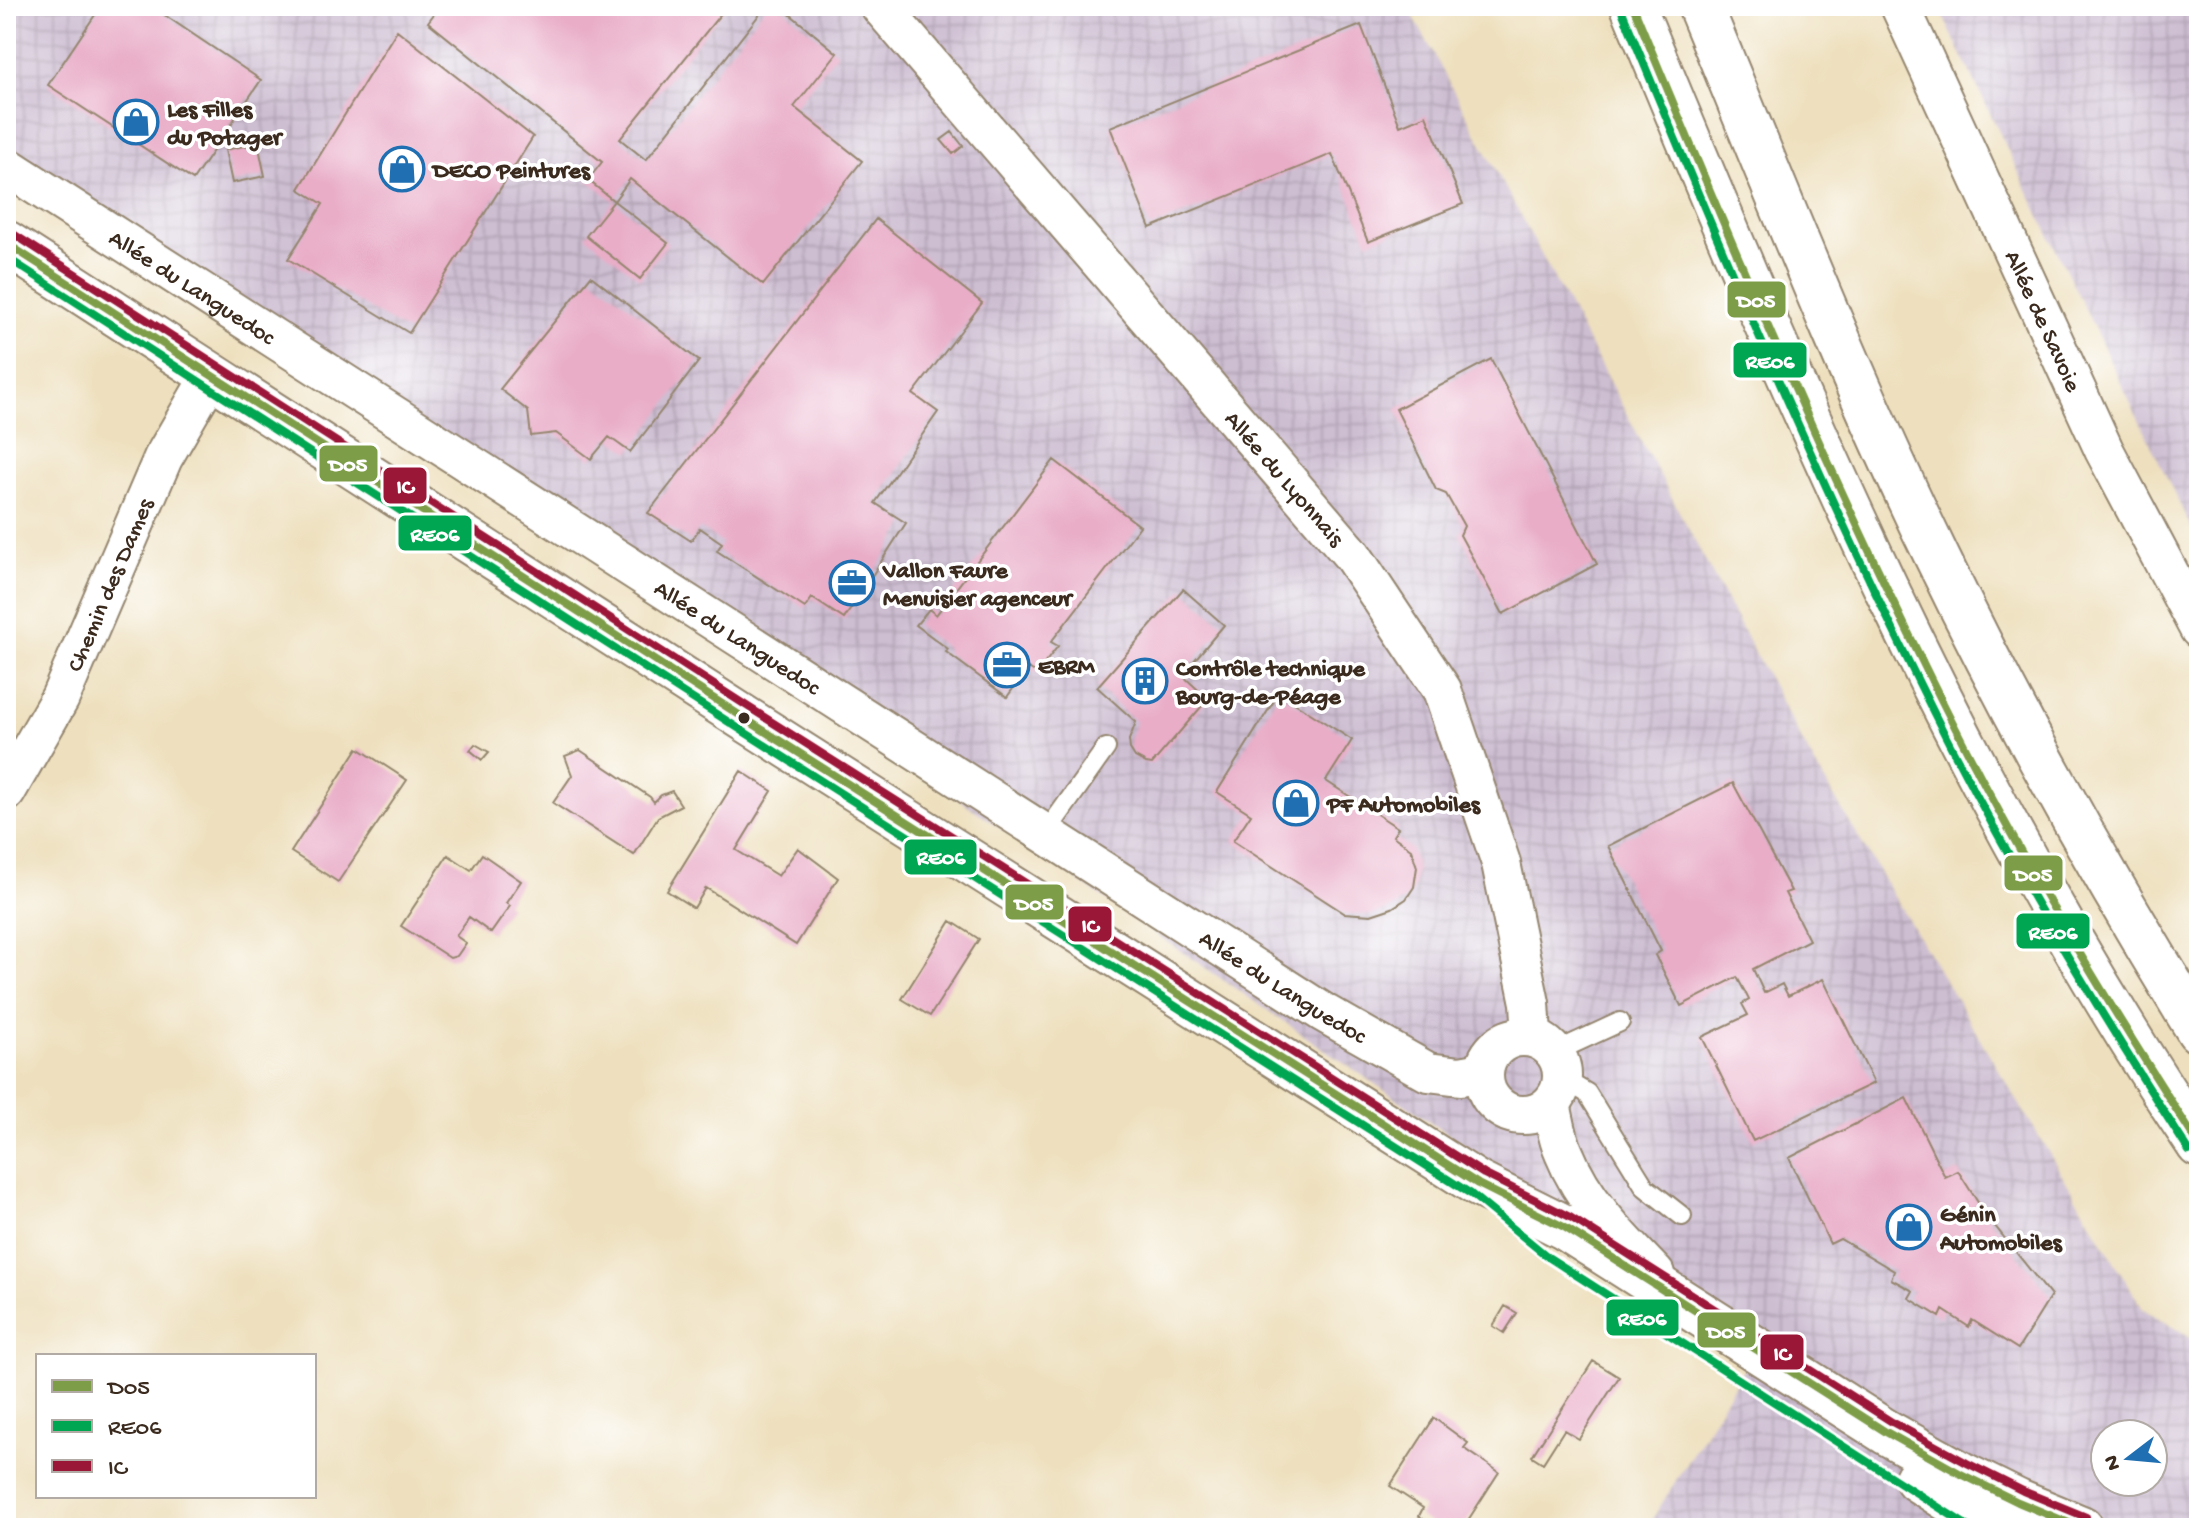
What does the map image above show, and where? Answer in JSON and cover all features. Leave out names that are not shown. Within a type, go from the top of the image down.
[{"type":"main road","points":[[1633,6],[1750,289],[1886,593],[1954,730],[2091,975],[2199,1145]]},
{"type":"main road","points":[[1700,6],[1805,261],[1935,552],[2002,689],[2070,816],[2199,1031]]},
{"type":"main road","points":[[6,243],[1478,1184],[1564,1227],[1886,1432],[1961,1474],[2081,1528]]},
{"type":"main road","points":[[1478,1184],[1554,1247],[1993,1528]]},
{"type":"street","name":"Allée du Lyonnais","points":[[880,6],[1352,555],[1442,690],[1501,863],[1530,1003],[1550,1068],[1563,1153],[1588,1198],[1620,1237],[1688,1307]]},
{"type":"street","name":"Allée de Savoie","points":[[1900,6],[2104,450],[2199,629]]},
{"type":"street","name":"Allée du Languedoc","points":[[6,166],[1324,1013],[1428,1072],[1460,1076],[1483,1072]]},
{"type":"street","name":"Chemin des Dames","points":[[6,792],[60,698],[163,458],[200,394],[213,378]]},
{"type":"street","points":[[1509,1038],[1550,1068],[1535,1114],[1515,1115],[1498,1107],[1486,1091],[1483,1072],[1491,1051],[1509,1038]]},
{"type":"lane","points":[[1045,834],[1106,748]]},
{"type":"lane","points":[[1620,1022],[1550,1068],[1587,1093],[1645,1187],[1682,1216]]},
{"type":"shaded area","points":[[6,6],[1408,6],[1816,767],[2143,1309],[2199,1342],[2199,1528],[1647,1528],[1758,1346],[6,147]]},
{"type":"shaded area","points":[[1938,6],[2199,6],[2199,544]]},
{"type":"building","points":[[101,6],[151,6],[261,80],[193,180],[48,85]]},
{"type":"building","points":[[440,6],[727,6],[620,139],[646,160],[766,6],[780,6],[837,53],[794,107],[862,161],[763,285],[630,179],[614,201],[588,180],[602,162],[428,22]]},
{"type":"building","points":[[1361,25],[1400,126],[1426,115],[1463,204],[1368,242],[1332,154],[1150,228],[1110,127]]},
{"type":"building","name":"DECO Peintures","points":[[397,30],[533,137],[409,333],[288,259],[323,204],[299,189]]},
{"type":"building","points":[[952,132],[963,146],[953,154],[941,140]]},
{"type":"building","points":[[258,143],[265,176],[232,183],[225,150]]},
{"type":"building","points":[[614,201],[668,243],[640,279],[586,236]]},
{"type":"building","points":[[876,219],[982,303],[913,394],[938,412],[875,503],[906,523],[844,619],[812,598],[805,608],[717,551],[722,543],[700,528],[691,541],[648,513]]},
{"type":"building","points":[[591,276],[699,361],[630,452],[609,437],[591,459],[556,433],[531,436],[528,411],[500,389]]},
{"type":"building","points":[[1491,359],[1597,564],[1503,614],[1460,535],[1464,526],[1446,494],[1436,490],[1396,409]]},
{"type":"building","points":[[1054,460],[1140,526],[1051,642],[1058,646],[1037,673],[1028,668],[1007,697],[946,652],[948,649],[916,625],[929,609],[936,615]]},
{"type":"building","name":"Contrôle technique Bourg-de-Péage","points":[[1183,589],[1224,625],[1182,675],[1208,699],[1152,764],[1146,763],[1135,757],[1130,749],[1129,740],[1136,722],[1097,687]]},
{"type":"building","name":"PF Automobiles","points":[[1279,693],[1352,740],[1326,781],[1398,828],[1393,836],[1411,849],[1417,867],[1414,887],[1406,899],[1392,908],[1371,915],[1344,913],[1233,841],[1251,814],[1217,792]]},
{"type":"building","points":[[475,744],[489,752],[482,760],[470,750]]},
{"type":"building","points":[[358,748],[407,780],[338,882],[291,852]]},
{"type":"building","points":[[580,750],[654,802],[672,791],[681,805],[658,817],[634,855],[553,803],[572,775],[565,756]]},
{"type":"building","points":[[741,771],[772,791],[736,850],[778,876],[798,848],[838,878],[796,945],[706,888],[694,908],[667,891]]},
{"type":"building","points":[[1733,783],[1791,891],[1785,893],[1809,940],[1753,969],[1764,993],[1782,984],[1788,996],[1823,979],[1874,1083],[1753,1141],[1702,1037],[1748,1015],[1742,1004],[1749,1000],[1737,977],[1681,1006],[1655,955],[1661,951],[1608,846]]},
{"type":"building","points":[[482,854],[521,881],[506,903],[510,906],[491,933],[469,917],[456,936],[466,943],[457,956],[450,958],[401,926],[448,855],[471,870]]},
{"type":"building","points":[[951,921],[979,939],[930,1016],[902,999]]},
{"type":"building","name":"Génin Automobiles","points":[[1906,1098],[1945,1177],[1958,1171],[1986,1215],[2051,1296],[2018,1349],[1972,1320],[1969,1327],[1943,1310],[1940,1317],[1909,1298],[1913,1291],[1891,1279],[1894,1271],[1840,1239],[1830,1244],[1789,1158]]},
{"type":"building","points":[[1505,1306],[1517,1313],[1504,1333],[1493,1326]]},
{"type":"building","points":[[1593,1361],[1619,1377],[1579,1439],[1564,1430],[1543,1463],[1532,1456]]},
{"type":"building","points":[[1434,1418],[1468,1443],[1464,1448],[1499,1472],[1463,1528],[1438,1528],[1419,1516],[1423,1508],[1390,1486]]},
{"type":"transit line","name":"D05","points":[[1633,6],[1788,372],[1913,642],[2042,889],[2199,1145]]},
{"type":"transit line","name":"RE06","points":[[1622,11],[1817,467],[1946,737],[2062,947],[2189,1151]]},
{"type":"transit line","name":"IC","points":[[12,233],[750,708],[1484,1174],[1570,1217],[1892,1422],[2023,1491],[2086,1517]]},
{"type":"transit line","name":"D05","points":[[6,243],[744,718],[1478,1184],[1564,1227],[1886,1432],[1961,1474],[2081,1528]]},
{"type":"transit line","name":"RE06","points":[[6,257],[1471,1194],[1548,1257],[1971,1528]]},
{"type":"place","name":"Les Filles du Potager","points":[[136,122]]},
{"type":"place","name":"DECO Peintures","points":[[402,169]]},
{"type":"place","name":"Vallon Faure Menuisier agenceur","points":[[852,583]]},
{"type":"place","name":"EBRM","points":[[1007,665]]},
{"type":"place","name":"Contrôle technique Bourg-de-Péage","points":[[1145,681]]},
{"type":"place","name":"PF Automobiles","points":[[1296,803]]},
{"type":"place","name":"Génin Automobiles","points":[[1909,1227]]}]
